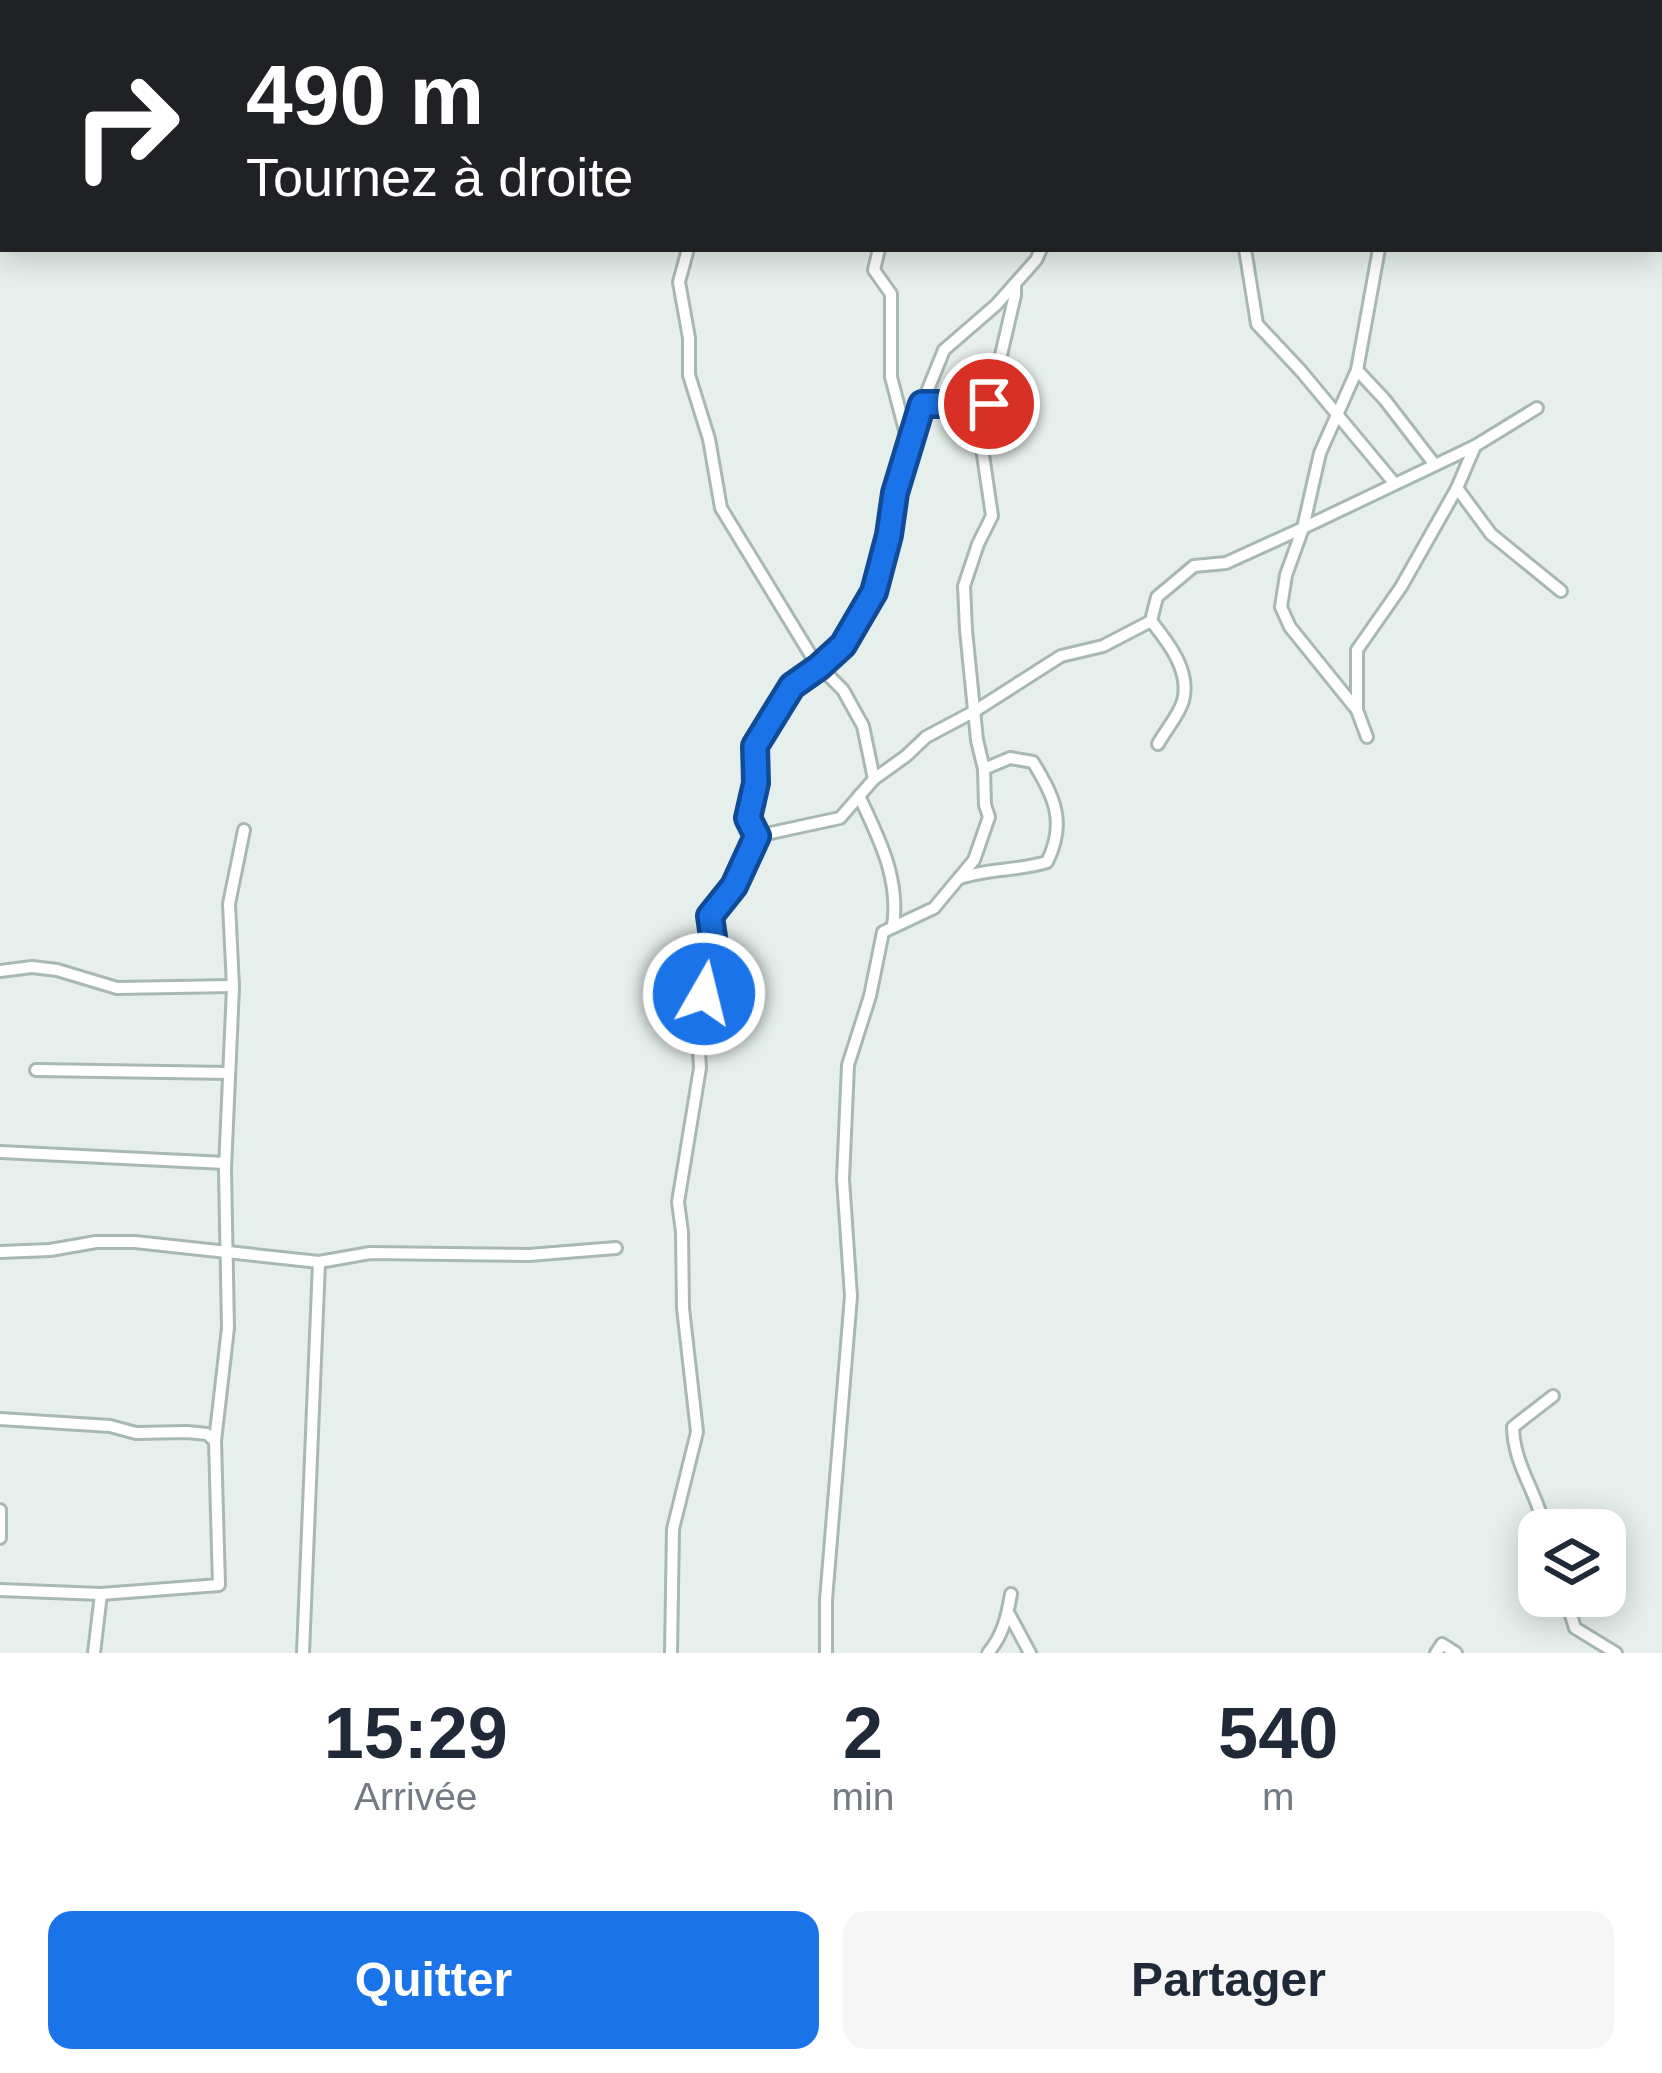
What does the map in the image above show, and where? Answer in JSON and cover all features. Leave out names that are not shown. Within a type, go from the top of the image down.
[{"type":"street","points":[[687,252],[679,282],[689,338],[689,375],[710,439],[721,508],[819,667],[843,691],[863,726],[874,779]]},
{"type":"street","points":[[878,252],[874,270],[891,294],[892,377],[909,446]]},
{"type":"street","points":[[757,836],[748,818],[756,783],[755,746],[792,686],[843,645],[874,592],[895,493],[944,350],[996,305],[1040,252]]},
{"type":"street","points":[[1245,252],[1257,324],[1396,484]]},
{"type":"street","points":[[1367,737],[1357,710],[1290,627],[1281,607],[1320,453],[1357,370],[1377,252]]},
{"type":"street","points":[[826,1653],[826,1600],[851,1297],[843,1179],[848,1065],[870,996],[883,932],[934,908],[974,860],[989,817],[964,586],[992,516],[981,441],[1015,284]]},
{"type":"street","points":[[1357,370],[1436,465]]},
{"type":"street","points":[[922,404],[989,404]]},
{"type":"street","points":[[757,836],[840,818],[874,779],[926,737],[975,712],[1061,656],[1103,646],[1151,621],[1157,597],[1194,566],[1226,563],[1303,528],[1475,446],[1537,408]]},
{"type":"street","points":[[1357,710],[1358,650],[1401,587],[1475,446]]},
{"type":"street","points":[[1457,488],[1491,534],[1561,591]]},
{"type":"street","points":[[1151,621],[1174,649],[1184,699],[1158,744]]},
{"type":"street","points":[[957,879],[980,871],[1027,869],[1047,862],[1055,846],[1055,800],[1033,762],[1010,758],[983,769]]},
{"type":"street","points":[[859,796],[886,854],[897,902],[893,926]]},
{"type":"street","points":[[0,1573],[0,1590],[101,1594],[219,1585],[215,1441],[228,1328],[225,1163],[233,986],[230,904],[244,830]]},
{"type":"street","points":[[671,1653],[673,1529],[697,1432],[677,1202],[700,1068],[698,1032],[704,994],[717,965],[710,916],[734,886],[757,836]]},
{"type":"street","points":[[0,971],[57,970],[117,988],[233,986]]},
{"type":"street","points":[[36,1070],[229,1073]]},
{"type":"street","points":[[0,1152],[225,1163]]},
{"type":"street","points":[[0,1252],[135,1242],[320,1262],[370,1253],[529,1255],[616,1248]]},
{"type":"street","points":[[303,1653],[320,1262]]},
{"type":"street","points":[[1540,1509],[1513,1447],[1513,1427],[1553,1396]]},
{"type":"street","points":[[0,1419],[110,1426],[136,1433],[188,1432],[207,1434],[215,1441]]},
{"type":"street","points":[[0,1510],[0,1538]]},
{"type":"street","points":[[94,1653],[101,1594]]},
{"type":"street","points":[[988,1653],[998,1641],[1011,1594]]},
{"type":"street","points":[[1008,1612],[1030,1653]]},
{"type":"street","points":[[1572,1617],[1575,1628],[1616,1653]]},
{"type":"street","points":[[1436,1653],[1442,1645],[1456,1653]]},
{"type":"route","points":[[704,994],[717,965],[710,916],[734,886],[757,836],[748,818],[756,783],[755,746],[792,686],[843,645],[874,592],[895,493],[922,404],[989,404]]}]
